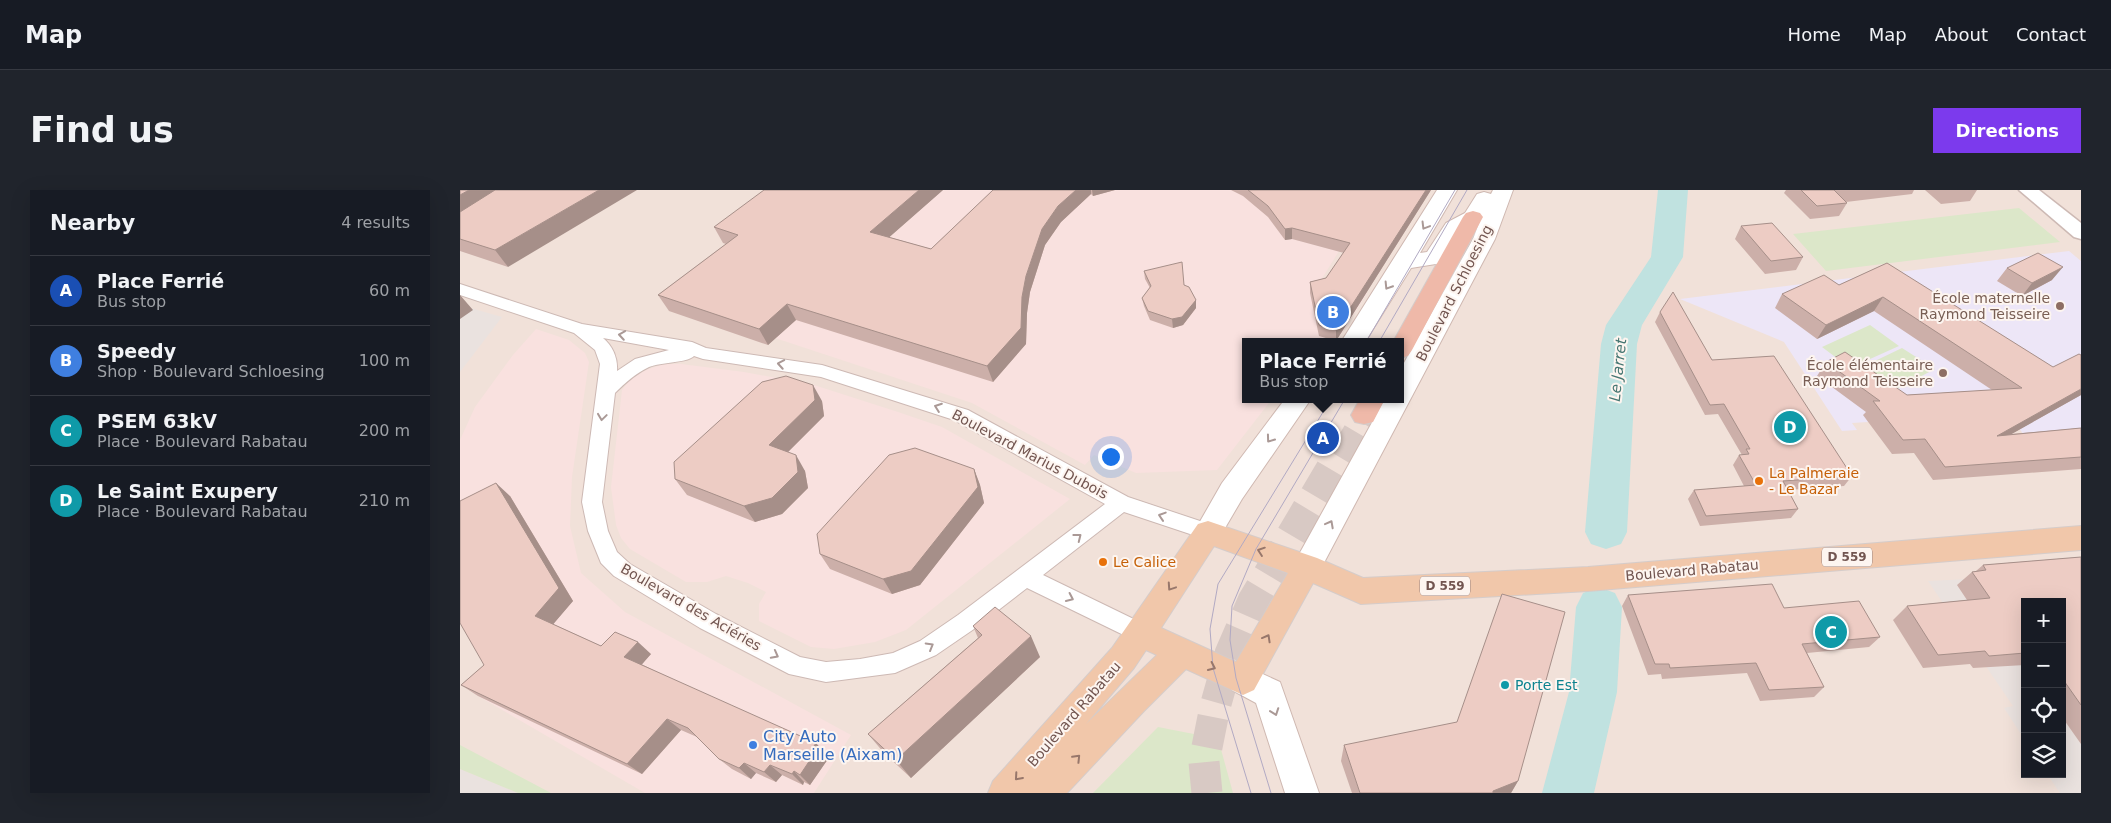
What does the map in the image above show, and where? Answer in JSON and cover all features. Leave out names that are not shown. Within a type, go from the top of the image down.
[{"type":"highway","points":[[1404,343],[1473,217]]},
{"type":"main road","points":[[1356,338],[1447,190]]},
{"type":"main road","name":"Boulevard Schloesing","points":[[1404,262],[1434,258],[1453,227],[1473,217],[1488,190]]},
{"type":"main road","name":"Boulevard Schloesing","points":[[1404,387],[1484,239],[1502,190]]},
{"type":"main road","points":[[1208,532],[1232,491],[1296,403]]},
{"type":"main road","points":[[1243,680],[1396,403]]},
{"type":"main road","name":"D 559","points":[[1208,532],[1307,567]]},
{"type":"main road","name":"Boulevard Rabatau","points":[[1004,793],[1123,658],[1208,532]]},
{"type":"main road","name":"Boulevard Rabatau","points":[[1307,567],[1360,591],[1600,577],[2081,538]]},
{"type":"main road","points":[[1140,633],[1269,693],[1302,793]]},
{"type":"main road","points":[[1043,793],[1132,700],[1181,653]]},
{"type":"street","points":[[2028,190],[2081,233]]},
{"type":"street","name":"Boulevard des Aciéries","points":[[460,289],[580,329],[604,347],[609,364],[592,502],[598,531],[608,557],[622,570],[797,667],[826,672],[860,669],[895,663],[928,648],[1026,578],[1121,503]]},
{"type":"street","name":"Boulevard Marius Dubois","points":[[580,329],[692,348],[703,354]]},
{"type":"street","name":"Boulevard Marius Dubois","points":[[605,391],[628,370],[642,362],[660,356],[703,354],[822,371],[921,400],[960,415],[1121,503],[1208,532]]},
{"type":"street","points":[[1026,578],[1140,633]]},
{"type":"shaded area","points":[[460,190],[2081,190],[2081,793],[460,793]]},
{"type":"shaded area","points":[[943,190],[1355,190],[1316,245],[1339,251],[1321,280],[1367,293],[1339,338],[1242,338],[1242,403],[1269,403],[1217,470],[1136,473],[1094,455],[1085,465],[972,403],[775,338]]},
{"type":"shaded area","name":"École élémentaire Raymond Teisseire","points":[[2069,251],[2081,261],[2081,437],[2029,441],[2005,411],[1866,418],[1868,422],[1852,423],[1857,430],[1842,431],[1784,342],[1680,299]]},
{"type":"shaded area","points":[[460,305],[502,317],[460,372]]},
{"type":"shaded area","points":[[536,329],[569,340],[585,353],[589,362],[572,477],[570,526],[581,573],[625,612],[851,735],[814,793],[645,793],[478,696],[495,682],[460,605],[460,440],[475,407],[513,355]]},
{"type":"shaded area","points":[[664,364],[681,364],[744,372],[814,385],[898,412],[942,427],[1070,499],[906,630],[875,642],[834,649],[811,647],[759,621],[759,604],[766,592],[748,583],[726,576],[707,582],[686,582],[630,549],[621,538],[616,525],[611,487],[622,390],[631,379],[646,370]]},
{"type":"shaded area","points":[[1968,579],[2021,656],[2021,734],[2004,708],[2013,706],[1928,581]]},
{"type":"shaded area","points":[[2066,723],[2081,744],[2081,793],[2060,793],[2050,778],[2066,778]]},
{"type":"shaded area","points":[[460,769],[518,793],[460,793]]},
{"type":"green space","points":[[2019,208],[2060,242],[1826,271],[1793,234]]},
{"type":"green space","points":[[1870,325],[1899,346],[1850,368],[1822,347]]},
{"type":"green space","points":[[1902,348],[1935,369],[1887,394],[1854,371]]},
{"type":"green space","points":[[1158,727],[1204,736],[1219,742],[1233,793],[1093,793]]},
{"type":"green space","points":[[460,745],[551,793],[518,793],[460,769]]},
{"type":"building","points":[[460,190],[469,190],[460,195]]},
{"type":"building","points":[[495,190],[599,190],[495,250],[460,239],[460,212]]},
{"type":"building","points":[[764,190],[919,190],[870,232],[931,249],[993,190],[1076,190],[1058,206],[1042,229],[1026,276],[1022,297],[1021,328],[987,366],[787,304],[759,329],[658,295],[738,235],[714,227]]},
{"type":"building","points":[[1248,190],[1426,190],[1336,330],[1319,325],[1310,282],[1326,278],[1350,243],[1292,228],[1285,229],[1268,206]]},
{"type":"building","points":[[1801,190],[1834,190],[1847,203],[1817,206]]},
{"type":"building","points":[[1772,223],[1803,257],[1771,261],[1741,226]]},
{"type":"building","points":[[2038,253],[2063,267],[2032,283],[2007,268]]},
{"type":"building","points":[[1182,262],[1184,285],[1189,287],[1196,300],[1182,317],[1172,319],[1148,311],[1142,298],[1151,286],[1144,271]]},
{"type":"building","points":[[1887,263],[2053,367],[2079,354],[2081,355],[2081,389],[1997,436],[2081,428],[2081,457],[1945,467],[1925,439],[1903,440],[1873,401],[1880,401],[1826,362],[1845,352],[1907,395],[2022,388],[1883,297],[1826,325],[1782,294],[1824,275],[1839,285]]},
{"type":"building","points":[[1673,292],[1712,360],[1774,356],[1852,476],[1783,481],[1798,509],[1706,516],[1694,490],[1756,485],[1739,455],[1749,454],[1746,449],[1750,449],[1724,404],[1710,405],[1660,312]]},
{"type":"building","points":[[786,376],[813,385],[815,400],[769,445],[796,455],[798,472],[772,498],[744,506],[675,479],[674,462],[762,382]]},
{"type":"building","points":[[915,448],[974,469],[978,487],[911,571],[883,579],[820,554],[817,534],[889,455]]},
{"type":"building","points":[[496,483],[559,588],[535,616],[601,646],[615,632],[638,642],[624,657],[816,743],[814,746],[818,748],[800,775],[794,771],[792,774],[770,765],[764,772],[744,763],[739,768],[719,759],[688,728],[667,719],[627,764],[461,685],[484,665],[460,623],[460,501]]},
{"type":"building","points":[[2081,557],[2081,705],[2066,684],[2066,598],[2021,598],[2021,653],[1989,656],[1985,651],[1938,655],[1907,606],[1990,598],[1972,572],[1986,570],[1983,565]]},
{"type":"building","points":[[1772,584],[1784,608],[1859,601],[1880,637],[1802,644],[1824,687],[1769,690],[1756,663],[1670,668],[1669,664],[1655,664],[1628,595]]},
{"type":"building","name":"Porte Est","points":[[1502,594],[1565,612],[1518,781],[1493,791],[1493,793],[1360,793],[1344,745],[1457,722]]},
{"type":"building","points":[[995,607],[1031,636],[896,760],[868,734],[982,635],[973,626]]},
{"type":"waterway","name":"Le Jarret","points":[[1606,532],[1619,344],[1624,325],[1667,257],[1673,190]]},
{"type":"waterway","name":"Le Jarret","points":[[1568,793],[1593,692],[1599,607]]},
{"type":"tunnel","points":[[1343,451],[1364,415]]},
{"type":"tunnel","points":[[1207,793],[1204,762],[1215,707],[1230,654],[1253,601],[1343,449]]},
{"type":"tram line","points":[[1368,338],[1455,190]]},
{"type":"tram line","points":[[1381,338],[1467,190]]},
{"type":"tram line","points":[[1251,793],[1213,668],[1210,629],[1218,584],[1329,403]]},
{"type":"tram line","points":[[1271,793],[1236,678],[1230,640],[1232,606],[1256,549],[1343,403]]},
{"type":"place","name":"École maternelle Raymond Teisseire","points":[[2060,306]]},
{"type":"place","name":"Speedy","points":[[1333,312]]},
{"type":"place","name":"École élémentaire Raymond Teisseire","points":[[1943,373]]},
{"type":"place","name":"Le Saint Exupery","points":[[1790,427]]},
{"type":"place","name":"Place Ferrié","points":[[1323,438]]},
{"type":"place","name":"La Palmeraie - Le Bazar","points":[[1759,481]]},
{"type":"place","name":"Le Calice","points":[[1103,562]]},
{"type":"place","name":"PSEM 63kV","points":[[1831,632]]},
{"type":"place","name":"Porte Est","points":[[1505,685]]},
{"type":"place","name":"City Auto Marseille (Aixam)","points":[[753,745]]}]
